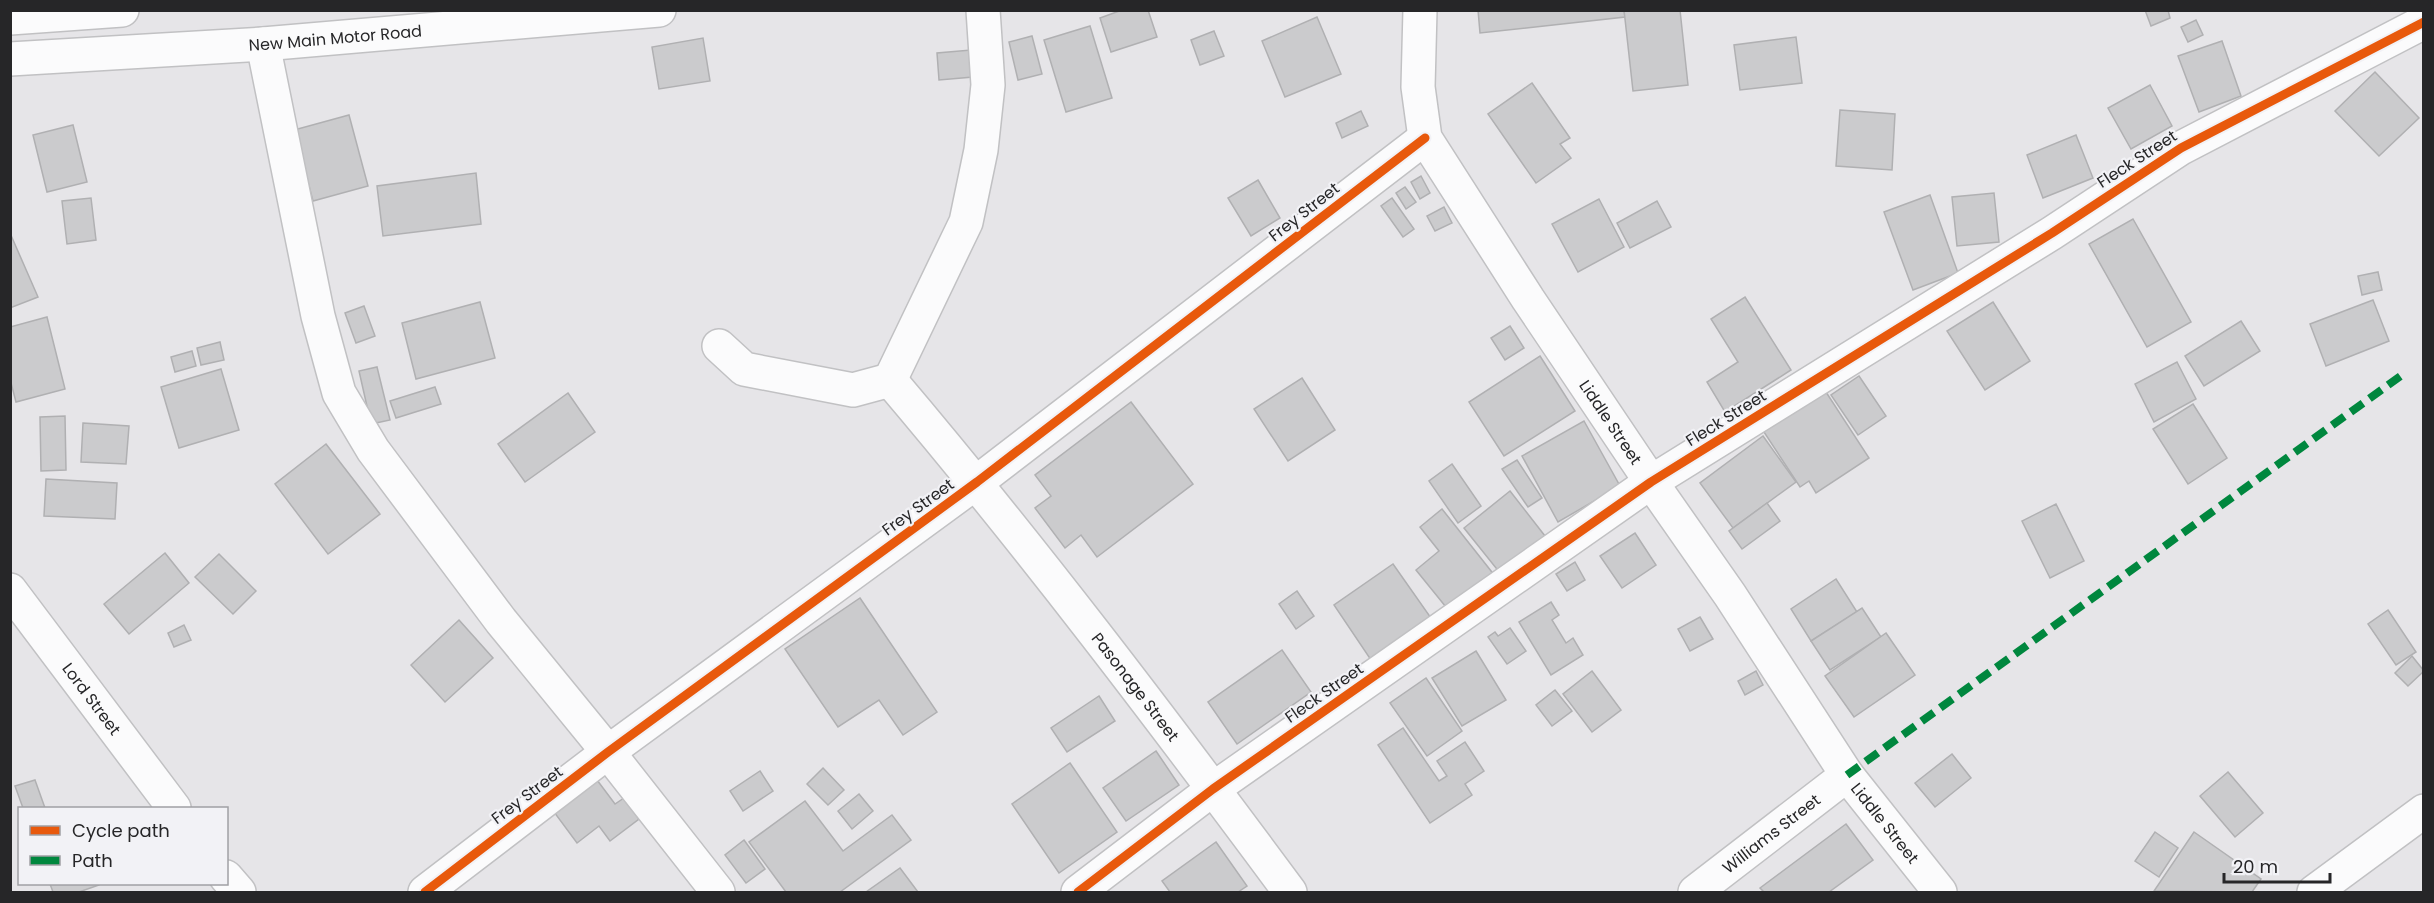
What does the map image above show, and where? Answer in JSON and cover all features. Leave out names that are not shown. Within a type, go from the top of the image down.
[{"type":"main road","points":[[10,18],[122,10]]},
{"type":"main road","name":"New Main Motor Road","points":[[10,59],[263,44],[659,10]]},
{"type":"main road","points":[[719,346],[744,369],[853,390],[890,380],[966,222],[981,150],[988,85],[983,10]]},
{"type":"main road","name":"Liddle Street","points":[[1420,10],[1418,87],[1425,138],[1528,299],[1730,595],[1847,775],[1940,892]]},
{"type":"main road","name":"Fleck Street","points":[[1078,892],[1213,789],[1651,482],[2052,233],[2181,148],[2424,22]]},
{"type":"main road","points":[[263,44],[318,316],[339,393],[373,450],[501,621],[718,892]]},
{"type":"main road","name":"Frey Street","points":[[425,892],[608,752],[977,483],[1425,138]]},
{"type":"main road","name":"Pasonage Street","points":[[890,380],[977,483],[1290,892]]},
{"type":"main road","name":"Lord Street","points":[[10,590],[173,807]]},
{"type":"main road","name":"Williams Street","points":[[1695,892],[1847,775]]},
{"type":"main road","points":[[2314,892],[2424,811]]},
{"type":"main road","points":[[228,879],[239,892]]},
{"type":"building","points":[[1122,10],[1148,10],[1157,37],[1111,52],[1100,18]]},
{"type":"building","points":[[1478,10],[1624,10],[1625,17],[1480,33]]},
{"type":"building","points":[[1624,10],[1680,10],[1688,85],[1633,91]]},
{"type":"building","points":[[2145,10],[2168,10],[2170,18],[2151,26]]},
{"type":"building","points":[[1317,17],[1341,74],[1285,97],[1262,41]]},
{"type":"building","points":[[2196,20],[2203,35],[2188,42],[2181,27]]},
{"type":"building","points":[[1090,26],[1112,98],[1066,112],[1044,40]]},
{"type":"building","points":[[1214,31],[1224,56],[1200,65],[1191,40]]},
{"type":"building","points":[[1032,36],[1042,74],[1018,80],[1009,42]]},
{"type":"building","points":[[1796,37],[1802,83],[1740,90],[1734,45]]},
{"type":"building","points":[[703,38],[710,81],[659,89],[652,47]]},
{"type":"building","points":[[2222,41],[2241,96],[2199,112],[2178,56]]},
{"type":"building","points":[[971,50],[973,77],[939,80],[937,53]]},
{"type":"building","points":[[2375,72],[2419,118],[2379,156],[2335,111]]},
{"type":"building","points":[[1532,83],[1570,138],[1560,144],[1571,158],[1536,183],[1488,114]]},
{"type":"building","points":[[2150,85],[2172,126],[2131,149],[2108,108]]},
{"type":"building","points":[[1840,110],[1895,114],[1892,170],[1836,166]]},
{"type":"building","points":[[1361,111],[1368,126],[1342,138],[1336,123]]},
{"type":"building","points":[[349,115],[368,186],[313,201],[294,130]]},
{"type":"building","points":[[73,125],[87,182],[47,192],[33,135]]},
{"type":"building","points":[[2076,135],[2093,178],[2043,198],[2027,155]]},
{"type":"building","points":[[476,173],[481,224],[383,236],[377,186]]},
{"type":"building","points":[[1421,176],[1430,193],[1420,199],[1411,182]]},
{"type":"building","points":[[1258,180],[1280,218],[1251,236],[1228,198]]},
{"type":"building","points":[[1405,187],[1416,202],[1406,209],[1396,193]]},
{"type":"building","points":[[1994,193],[1999,242],[1957,246],[1952,197]]},
{"type":"building","points":[[1930,195],[1958,273],[1913,290],[1884,212]]},
{"type":"building","points":[[91,198],[96,240],[67,244],[62,201]]},
{"type":"building","points":[[1392,198],[1414,229],[1403,237],[1381,206]]},
{"type":"building","points":[[1599,199],[1624,247],[1578,272],[1552,224]]},
{"type":"building","points":[[1657,201],[1671,227],[1630,248],[1617,223]]},
{"type":"building","points":[[1444,207],[1452,223],[1435,231],[1427,216]]},
{"type":"building","points":[[2133,219],[2191,322],[2147,347],[2089,244]]},
{"type":"building","points":[[10,233],[38,297],[10,308]]},
{"type":"building","points":[[2378,272],[2382,290],[2362,295],[2358,276]]},
{"type":"building","points":[[1745,297],[1791,370],[1725,412],[1707,382],[1738,362],[1711,319]]},
{"type":"building","points":[[2373,300],[2389,341],[2326,366],[2310,324]]},
{"type":"building","points":[[480,302],[495,358],[416,379],[402,323]]},
{"type":"building","points":[[1993,302],[2030,361],[1985,390],[1947,331]]},
{"type":"building","points":[[364,306],[375,336],[356,343],[345,313]]},
{"type":"building","points":[[47,317],[65,389],[16,402],[10,379],[10,327]]},
{"type":"building","points":[[2241,321],[2260,351],[2204,386],[2185,356]]},
{"type":"building","points":[[1510,326],[1524,348],[1505,360],[1491,338]]},
{"type":"building","points":[[220,342],[224,360],[201,365],[197,348]]},
{"type":"building","points":[[192,351],[196,366],[175,372],[171,357]]},
{"type":"building","points":[[1540,356],[1575,411],[1504,456],[1469,402]]},
{"type":"building","points":[[2177,362],[2196,399],[2154,422],[2135,384]]},
{"type":"building","points":[[377,367],[390,420],[371,424],[359,371]]},
{"type":"building","points":[[221,369],[239,430],[179,448],[161,387]]},
{"type":"building","points":[[1859,376],[1886,416],[1858,435],[1831,395]]},
{"type":"building","points":[[1302,378],[1335,430],[1288,461],[1254,409]]},
{"type":"building","points":[[435,387],[441,404],[396,418],[390,401]]},
{"type":"building","points":[[1824,389],[1869,458],[1816,493],[1809,481],[1800,487],[1762,429]]},
{"type":"building","points":[[568,393],[595,432],[525,482],[498,444]]},
{"type":"building","points":[[1131,402],[1193,484],[1097,557],[1081,535],[1065,548],[1035,508],[1051,496],[1035,475]]},
{"type":"building","points":[[2193,404],[2227,458],[2188,484],[2153,429]]},
{"type":"building","points":[[65,416],[66,470],[41,471],[40,417]]},
{"type":"building","points":[[1584,421],[1620,486],[1558,522],[1522,456]]},
{"type":"building","points":[[83,423],[129,426],[126,464],[81,462]]},
{"type":"building","points":[[1763,436],[1796,482],[1733,528],[1700,483]]},
{"type":"building","points":[[326,444],[380,514],[328,554],[275,484]]},
{"type":"building","points":[[1517,460],[1542,498],[1528,507],[1502,469]]},
{"type":"building","points":[[1452,464],[1481,506],[1458,523],[1429,481]]},
{"type":"building","points":[[46,479],[117,483],[115,519],[44,516]]},
{"type":"building","points":[[1510,491],[1545,536],[1500,573],[1464,528]]},
{"type":"building","points":[[1767,503],[1780,521],[1742,549],[1729,531]]},
{"type":"building","points":[[2056,504],[2084,561],[2050,578],[2022,521]]},
{"type":"building","points":[[1442,509],[1495,576],[1450,612],[1416,570],[1439,551],[1420,527]]},
{"type":"building","points":[[1635,533],[1656,565],[1622,588],[1600,556]]},
{"type":"building","points":[[165,553],[189,583],[129,634],[104,604]]},
{"type":"building","points":[[219,554],[256,591],[233,614],[195,577]]},
{"type":"building","points":[[1575,562],[1585,580],[1567,591],[1556,574]]},
{"type":"building","points":[[1393,564],[1431,618],[1371,660],[1334,605]]},
{"type":"building","points":[[1836,579],[1857,612],[1811,641],[1791,609]]},
{"type":"building","points":[[1297,591],[1314,616],[1296,629],[1279,604]]},
{"type":"building","points":[[860,598],[937,712],[903,735],[879,700],[838,727],[785,649]]},
{"type":"building","points":[[1551,602],[1559,615],[1552,620],[1566,643],[1573,638],[1583,655],[1551,675],[1519,622]]},
{"type":"building","points":[[1862,608],[1881,637],[1830,670],[1811,641]]},
{"type":"building","points":[[2388,610],[2416,652],[2396,665],[2368,624]]},
{"type":"building","points":[[1700,617],[1713,639],[1690,651],[1678,629]]},
{"type":"building","points":[[459,620],[493,658],[445,702],[411,665]]},
{"type":"building","points":[[184,625],[191,640],[174,647],[168,633]]},
{"type":"building","points":[[1510,628],[1526,651],[1507,664],[1488,637],[1495,632],[1498,636]]},
{"type":"building","points":[[1886,633],[1915,675],[1854,717],[1825,676]]},
{"type":"building","points":[[1282,650],[1311,692],[1237,744],[1208,702]]},
{"type":"building","points":[[1476,651],[1506,700],[1462,726],[1432,678]]},
{"type":"building","points":[[2412,656],[2424,671],[2408,686],[2395,673]]},
{"type":"building","points":[[1592,671],[1621,710],[1592,732],[1563,694]]},
{"type":"building","points":[[1756,671],[1763,685],[1745,695],[1738,681]]},
{"type":"building","points":[[1426,678],[1462,731],[1427,756],[1390,703]]},
{"type":"building","points":[[1555,690],[1572,711],[1552,726],[1536,705]]},
{"type":"building","points":[[1099,696],[1115,721],[1067,752],[1051,728]]},
{"type":"building","points":[[1403,728],[1439,781],[1447,776],[1437,761],[1465,742],[1484,771],[1465,784],[1472,795],[1430,823],[1378,745]]},
{"type":"building","points":[[1156,751],[1179,785],[1126,821],[1103,788]]},
{"type":"building","points":[[1952,754],[1971,778],[1935,807],[1915,783]]},
{"type":"building","points":[[1070,763],[1117,832],[1059,873],[1012,804]]},
{"type":"building","points":[[823,768],[844,790],[828,805],[807,784]]},
{"type":"building","points":[[760,771],[773,791],[743,811],[730,791]]},
{"type":"building","points":[[2228,772],[2263,813],[2235,837],[2200,796]]},
{"type":"building","points":[[35,780],[45,807],[23,807],[15,786]]},
{"type":"building","points":[[597,780],[615,804],[624,798],[639,819],[610,841],[599,826],[577,843],[554,812]]},
{"type":"building","points":[[859,794],[873,811],[852,829],[838,811]]},
{"type":"building","points":[[805,801],[843,851],[892,815],[911,840],[840,892],[786,892],[749,842]]},
{"type":"building","points":[[1846,824],[1873,860],[1829,892],[1764,892],[1760,888]]},
{"type":"building","points":[[2155,832],[2178,848],[2159,877],[2135,861]]},
{"type":"building","points":[[2194,832],[2261,879],[2252,892],[2154,891]]},
{"type":"building","points":[[744,840],[765,869],[746,883],[725,855]]},
{"type":"building","points":[[1216,842],[1247,886],[1238,892],[1170,892],[1162,881]]},
{"type":"building","points":[[900,868],[918,892],[866,892]]},
{"type":"building","points":[[50,885],[99,885],[79,892],[53,892]]},
{"type":"marked path","points":[[1847,775],[2402,375]]},
{"type":"cycle path","points":[[1078,892],[1213,789],[1651,482],[2052,233],[2181,148],[2424,22]]},
{"type":"cycle path","points":[[425,892],[608,752],[977,482],[1425,138]]}]
